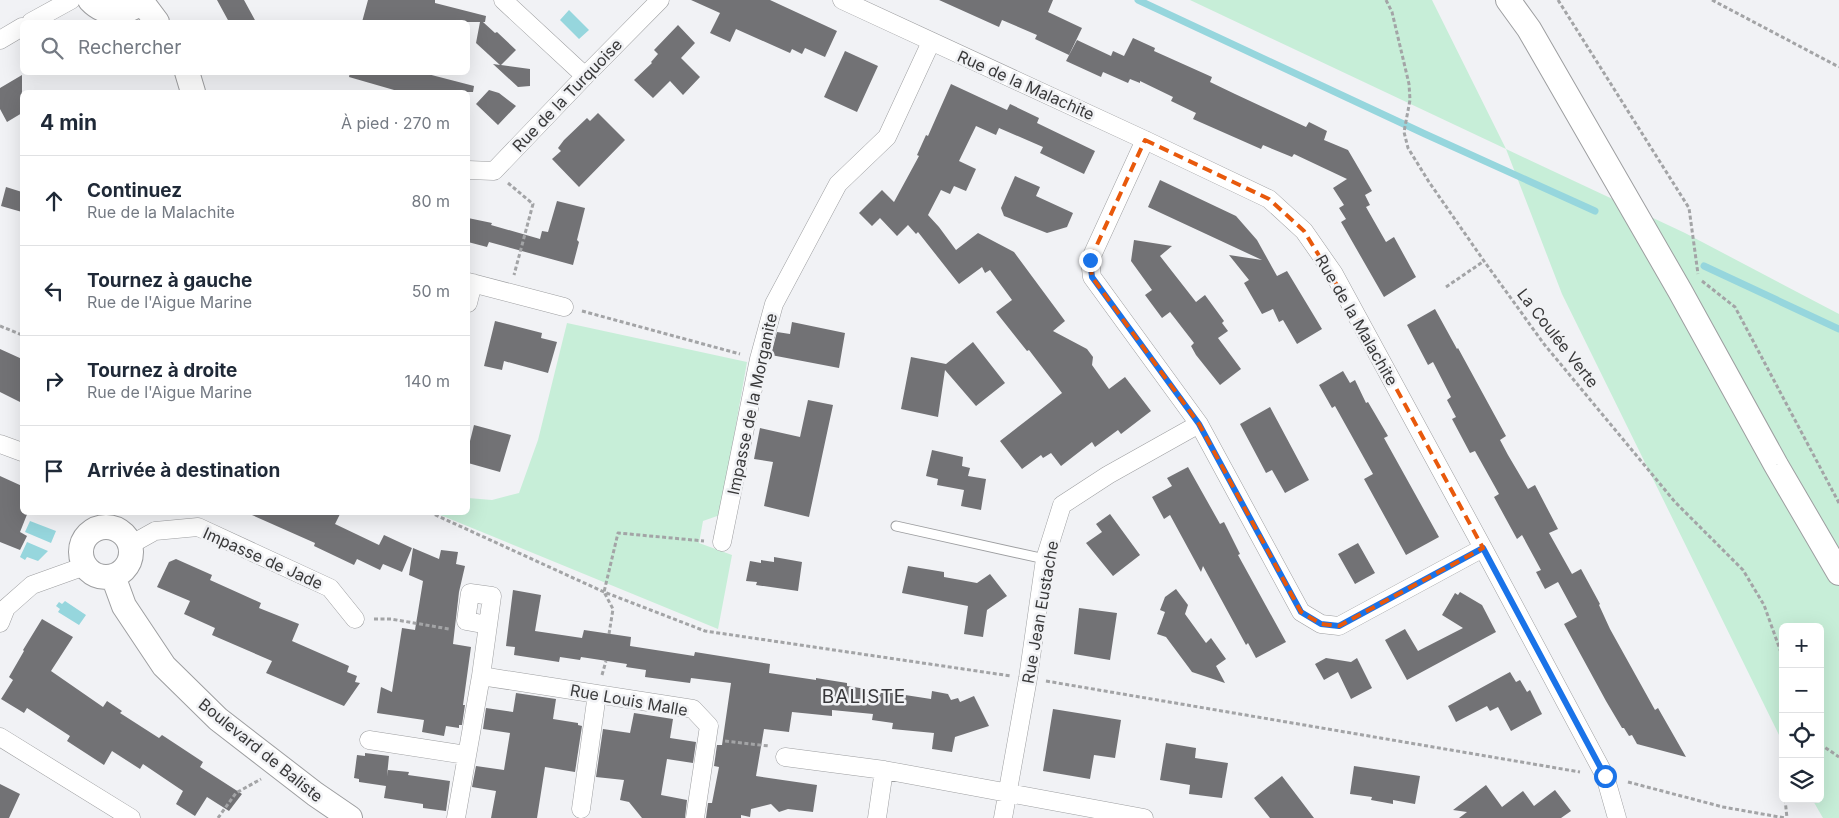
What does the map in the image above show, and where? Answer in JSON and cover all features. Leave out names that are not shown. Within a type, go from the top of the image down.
[{"type":"main road","points":[[90,0],[100,8],[111,12],[122,12],[133,8],[142,1],[156,20]]},
{"type":"main road","points":[[1508,0],[1529,29],[1839,573]]},
{"type":"main road","points":[[188,75],[192,90]]},
{"type":"main road","points":[[98,521],[126,537],[130,545],[131,555],[128,564],[122,572],[113,576],[102,577],[93,573],[85,566],[82,558],[82,548],[85,540],[98,521]]},
{"type":"main road","name":"Boulevard de Baliste","points":[[113,576],[124,606],[164,666],[218,719],[315,794],[350,818]]},
{"type":"street","points":[[35,20],[71,0]]},
{"type":"street","points":[[503,0],[585,76]]},
{"type":"street","name":"Rue de la Turquoise","points":[[494,171],[660,0]]},
{"type":"street","name":"Rue de la Malachite","points":[[842,0],[1145,140],[1269,200],[1304,231],[1334,274],[1605,776],[1617,818]]},
{"type":"street","points":[[0,40],[20,28]]},
{"type":"street","name":"Impasse de la Morganite","points":[[722,542],[759,359],[774,304],[838,184],[888,137],[931,42]]},
{"type":"street","points":[[1145,140],[1090,260],[1092,277],[1199,424],[1301,612],[1321,624],[1339,626],[1483,548]]},
{"type":"street","points":[[470,170],[494,171]]},
{"type":"street","points":[[470,283],[564,307]]},
{"type":"street","name":"Rue Jean Eustache","points":[[1003,818],[1028,678],[1045,559],[1062,505],[1108,475],[1199,424]]},
{"type":"street","points":[[0,444],[20,451]]},
{"type":"street","name":"Impasse de Jade","points":[[130,545],[155,531],[198,528],[330,588],[354,619]]},
{"type":"street","points":[[0,623],[6,608],[32,584],[85,566]]},
{"type":"street","points":[[456,818],[481,676],[487,630]]},
{"type":"street","name":"Rue Louis Malle","points":[[481,676],[693,709],[709,726],[695,818]]},
{"type":"street","points":[[581,809],[598,694]]},
{"type":"street","points":[[0,737],[130,818]]},
{"type":"street","points":[[369,740],[466,755]]},
{"type":"street","points":[[785,757],[884,770],[1144,818]]},
{"type":"street","points":[[877,818],[884,770]]},
{"type":"lane","points":[[896,526],[1045,559]]},
{"type":"path","name":"La Coulée Verte","points":[[1386,0],[1392,12],[1410,84],[1410,100],[1404,132],[1408,148],[1429,182],[1544,344],[1675,502],[1743,570],[1764,605],[1779,647]]},
{"type":"path","points":[[1558,0],[1689,208],[1698,278],[1734,307],[1839,503]]},
{"type":"path","points":[[1712,0],[1839,67]]},
{"type":"path","points":[[494,171],[533,204],[509,292]]},
{"type":"path","points":[[1446,287],[1484,260]]},
{"type":"path","points":[[564,307],[759,359]]},
{"type":"path","points":[[0,326],[20,334]]},
{"type":"path","points":[[610,634],[613,609],[604,592],[618,533],[722,542]]},
{"type":"path","points":[[354,619],[392,619],[487,630]]},
{"type":"path","points":[[707,738],[772,747],[785,757]]},
{"type":"path","points":[[1824,747],[1839,757]]},
{"type":"path","points":[[218,818],[236,793],[280,767]]},
{"type":"path","points":[[1605,776],[1723,807],[1786,818],[1785,803]]},
{"type":"highlighted area","points":[[1145,140],[1269,199],[1304,231],[1365,331],[1483,548],[1339,626],[1321,624],[1301,612],[1199,424],[1092,277],[1090,260]]},
{"type":"green space","points":[[1190,0],[1432,0],[1506,149]]},
{"type":"green space","points":[[1506,149],[1685,233],[1839,314],[1839,818],[1823,818],[1814,803],[1824,803],[1824,623],[1779,623],[1779,735],[1562,294]]},
{"type":"green space","points":[[567,323],[747,362],[720,515],[703,521],[699,543],[732,555],[718,629],[440,515],[470,515],[470,498],[492,500],[519,493],[538,440]]},
{"type":"water","points":[[569,10],[589,30],[579,39],[560,20]]},
{"type":"water","points":[[30,521],[56,531],[51,543],[25,532]]},
{"type":"water","points":[[27,542],[48,551],[38,561],[27,557],[25,560],[20,557]]},
{"type":"water","points":[[65,601],[86,615],[79,625],[58,612],[60,609],[56,606],[59,602],[62,604]]},
{"type":"building","points":[[217,0],[244,0],[255,20],[228,20]]},
{"type":"building","points":[[368,0],[435,0],[435,3],[486,16],[485,22],[483,22],[516,50],[501,65],[530,69],[530,86],[518,87],[493,64],[500,65],[476,43],[480,22],[470,22],[470,20],[363,20]]},
{"type":"building","points":[[691,0],[770,0],[837,31],[825,57],[805,48],[802,54],[792,49],[790,53],[736,29],[730,42],[710,33],[720,13]]},
{"type":"building","points":[[939,0],[1053,0],[1048,12],[1082,28],[1069,55],[1035,39],[1037,35],[1002,20],[999,27]]},
{"type":"building","points":[[678,25],[695,43],[681,58],[700,77],[683,95],[670,81],[653,98],[634,80],[652,63],[658,54],[654,50]]},
{"type":"building","points":[[1133,38],[1155,48],[1154,51],[1212,77],[1210,82],[1235,94],[1306,127],[1309,122],[1327,131],[1324,140],[1348,150],[1372,191],[1365,195],[1370,205],[1366,207],[1386,242],[1394,237],[1416,277],[1384,297],[1341,222],[1346,219],[1339,208],[1344,205],[1333,188],[1347,179],[1294,154],[1292,157],[1263,145],[1261,149],[1193,119],[1196,113],[1171,101],[1173,97],[1140,81],[1140,83],[1130,79],[1128,83],[1103,72],[1101,77],[1066,61],[1077,40],[1111,56],[1113,51],[1124,56]]},
{"type":"building","points":[[845,51],[878,66],[857,112],[824,97]]},
{"type":"building","points":[[22,75],[20,114],[7,122],[0,109],[0,88]]},
{"type":"building","points":[[349,75],[432,75],[474,86],[473,92],[470,92],[470,90],[394,90],[349,77]]},
{"type":"building","points":[[951,84],[1007,110],[1010,104],[1039,118],[1037,123],[1095,151],[1084,174],[1040,153],[1043,147],[999,128],[996,135],[976,126],[959,161],[976,169],[966,191],[954,186],[950,194],[941,190],[928,215],[956,250],[978,233],[1014,252],[1065,321],[1053,331],[1087,349],[1093,357],[1092,365],[1109,389],[1125,377],[1151,411],[1121,434],[1118,430],[1095,447],[1092,442],[1061,466],[1051,453],[1043,458],[1041,455],[1022,469],[1000,441],[1062,393],[1029,350],[1027,351],[996,312],[1012,300],[990,270],[985,273],[982,267],[959,284],[918,232],[916,234],[908,225],[897,236],[880,218],[872,226],[859,213],[882,190],[894,202],[919,156],[917,155],[926,135],[928,136]]},
{"type":"building","points":[[489,90],[499,93],[516,106],[498,125],[476,104]]},
{"type":"building","points":[[598,113],[625,140],[579,187],[552,159],[561,151],[558,148],[564,140],[587,118],[590,121]]},
{"type":"building","points":[[1015,176],[1040,187],[1036,196],[1073,213],[1067,227],[1047,233],[1004,216],[1001,208]]},
{"type":"building","points":[[1160,180],[1236,216],[1257,240],[1277,276],[1287,271],[1322,329],[1297,344],[1283,320],[1279,322],[1273,309],[1262,314],[1244,283],[1249,280],[1229,255],[1262,260],[1148,207]]},
{"type":"building","points":[[6,187],[20,191],[20,211],[1,206]]},
{"type":"building","points":[[557,201],[585,208],[573,265],[489,242],[487,247],[470,243],[470,218],[492,223],[491,225],[540,239],[542,231],[548,232]]},
{"type":"building","points":[[1134,240],[1172,246],[1160,256],[1196,302],[1205,295],[1224,321],[1222,323],[1228,331],[1218,338],[1241,369],[1220,385],[1196,355],[1191,346],[1194,343],[1170,312],[1162,318],[1145,295],[1152,290],[1131,261]]},
{"type":"building","points":[[1435,309],[1506,436],[1500,440],[1508,455],[1528,489],[1535,485],[1558,529],[1549,533],[1572,574],[1581,569],[1600,604],[1610,629],[1655,710],[1658,708],[1686,757],[1637,744],[1632,735],[1629,736],[1624,728],[1622,728],[1606,701],[1564,624],[1577,617],[1558,582],[1545,589],[1536,572],[1541,570],[1522,535],[1517,539],[1494,497],[1499,494],[1475,451],[1470,453],[1452,419],[1456,417],[1447,400],[1451,397],[1433,362],[1428,365],[1407,325]]},
{"type":"building","points":[[495,321],[542,333],[541,338],[557,342],[548,373],[504,361],[502,370],[484,366]]},
{"type":"building","points":[[792,322],[845,333],[839,368],[771,355],[777,332],[790,334]]},
{"type":"building","points":[[973,342],[1005,383],[976,406],[945,370],[938,417],[901,409],[911,357],[946,364]]},
{"type":"building","points":[[0,349],[20,358],[20,402],[0,392]]},
{"type":"building","points":[[1343,371],[1350,383],[1355,380],[1366,403],[1368,402],[1388,436],[1384,438],[1439,537],[1406,555],[1364,479],[1373,474],[1335,406],[1332,408],[1319,385]]},
{"type":"building","points":[[808,400],[833,405],[809,517],[764,506],[773,462],[754,459],[760,428],[800,437]]},
{"type":"building","points":[[1270,407],[1309,480],[1285,493],[1272,470],[1266,473],[1240,424]]},
{"type":"building","points":[[474,425],[511,435],[500,472],[470,464],[470,441]]},
{"type":"building","points":[[932,450],[963,457],[962,466],[970,468],[968,476],[986,479],[981,510],[961,506],[964,490],[937,485],[938,479],[926,476]]},
{"type":"building","points":[[1188,467],[1220,524],[1224,522],[1240,554],[1238,555],[1286,642],[1256,658],[1248,643],[1246,645],[1203,566],[1201,572],[1170,515],[1164,519],[1152,497],[1172,486],[1167,478]]},
{"type":"building","points":[[0,476],[20,485],[20,515],[27,515],[20,532],[27,536],[20,550],[0,542]]},
{"type":"building","points":[[1110,514],[1140,555],[1113,576],[1086,543],[1102,532],[1096,524]]},
{"type":"building","points":[[252,515],[340,515],[335,524],[379,545],[384,535],[412,548],[402,572],[383,564],[380,570],[357,559],[354,565],[314,546],[315,543]]},
{"type":"building","points":[[1358,543],[1375,573],[1355,584],[1338,554]]},
{"type":"building","points":[[413,548],[439,559],[441,550],[458,552],[456,564],[465,566],[459,592],[453,644],[471,647],[463,705],[465,705],[462,725],[459,725],[459,728],[446,726],[444,736],[422,732],[424,720],[377,713],[381,687],[392,692],[402,628],[415,630],[423,581],[409,575]]},
{"type":"building","points":[[774,557],[802,562],[798,591],[756,585],[757,582],[746,581],[750,561],[761,563],[761,560],[774,562]]},
{"type":"building","points":[[176,559],[212,575],[210,580],[261,603],[259,608],[299,624],[292,641],[349,666],[347,672],[357,676],[355,682],[360,683],[344,706],[266,673],[272,661],[212,635],[215,628],[184,614],[190,601],[157,587],[169,562]]},
{"type":"building","points":[[908,566],[944,572],[944,577],[977,583],[990,574],[1007,596],[987,610],[983,637],[964,634],[968,606],[902,593]]},
{"type":"building","points":[[1176,589],[1188,605],[1185,614],[1206,643],[1211,638],[1226,659],[1216,666],[1225,683],[1192,672],[1166,637],[1157,634],[1165,612],[1160,610],[1165,597]]},
{"type":"building","points":[[513,590],[541,595],[535,631],[582,638],[584,630],[631,637],[630,646],[694,656],[695,652],[770,664],[769,673],[816,680],[816,678],[847,683],[847,686],[931,699],[932,691],[948,694],[951,700],[958,698],[960,702],[974,696],[989,726],[955,737],[952,752],[932,749],[934,733],[892,729],[893,723],[872,720],[873,714],[832,710],[832,716],[792,712],[789,732],[764,729],[756,776],[817,785],[813,812],[788,809],[779,812],[771,804],[751,809],[750,817],[741,815],[741,818],[706,818],[708,803],[712,803],[719,767],[714,766],[717,745],[722,745],[731,683],[691,678],[690,683],[645,677],[646,670],[626,667],[627,664],[581,657],[580,660],[560,657],[559,662],[514,655],[515,647],[506,646]]},
{"type":"building","points":[[1460,592],[1482,605],[1496,632],[1407,680],[1385,640],[1405,629],[1418,651],[1463,628],[1442,615],[1455,593],[1458,595]]},
{"type":"building","points":[[1079,608],[1117,613],[1110,660],[1074,654]]},
{"type":"building","points":[[42,619],[73,637],[51,671],[103,707],[107,701],[122,711],[120,713],[159,738],[162,735],[203,762],[200,767],[242,794],[229,811],[207,797],[195,816],[176,804],[183,791],[143,764],[140,769],[112,751],[104,765],[67,741],[70,736],[27,708],[24,713],[1,699],[13,680],[9,677]]},
{"type":"building","points":[[1326,658],[1351,662],[1357,658],[1372,688],[1351,699],[1338,672],[1324,680],[1315,664]]},
{"type":"building","points":[[1510,672],[1516,682],[1520,680],[1527,692],[1530,690],[1542,714],[1511,731],[1498,707],[1490,711],[1487,706],[1456,722],[1448,706]]},
{"type":"building","points":[[516,693],[556,699],[553,719],[578,723],[578,725],[582,726],[575,772],[545,767],[537,818],[491,818],[496,791],[472,787],[476,766],[504,770],[510,733],[483,729],[486,708],[513,712]]},
{"type":"building","points":[[1053,709],[1121,720],[1115,758],[1094,755],[1090,779],[1043,771]]},
{"type":"building","points":[[634,713],[673,719],[670,738],[696,742],[693,763],[667,759],[661,795],[687,800],[685,818],[642,818],[629,802],[620,800],[624,780],[596,777],[603,729],[630,733]]},
{"type":"building","points":[[1166,743],[1196,748],[1195,758],[1228,763],[1222,798],[1189,794],[1190,785],[1160,780]]},
{"type":"building","points":[[365,753],[389,756],[387,776],[388,770],[409,772],[408,775],[450,781],[446,811],[423,808],[423,804],[384,798],[386,786],[359,782],[359,779],[354,778],[357,755],[365,756]]},
{"type":"building","points":[[1354,766],[1420,776],[1415,804],[1393,800],[1393,804],[1371,800],[1372,797],[1350,794]]},
{"type":"building","points":[[1282,776],[1314,818],[1270,818],[1254,798]]},
{"type":"building","points":[[0,784],[20,794],[9,818],[0,818]]},
{"type":"building","points":[[1486,785],[1502,807],[1523,791],[1534,806],[1555,790],[1571,811],[1561,818],[1459,818],[1467,812],[1453,810]]},
{"type":"waterway","points":[[1138,0],[1595,211]]},
{"type":"waterway","points":[[1704,266],[1839,329]]},
{"type":"district","name":"BALISTE","points":[[864,696]]},
{"type":"route","points":[[1090,260],[1092,277],[1199,424],[1301,612],[1321,624],[1339,626],[1483,548],[1605,776]]}]
